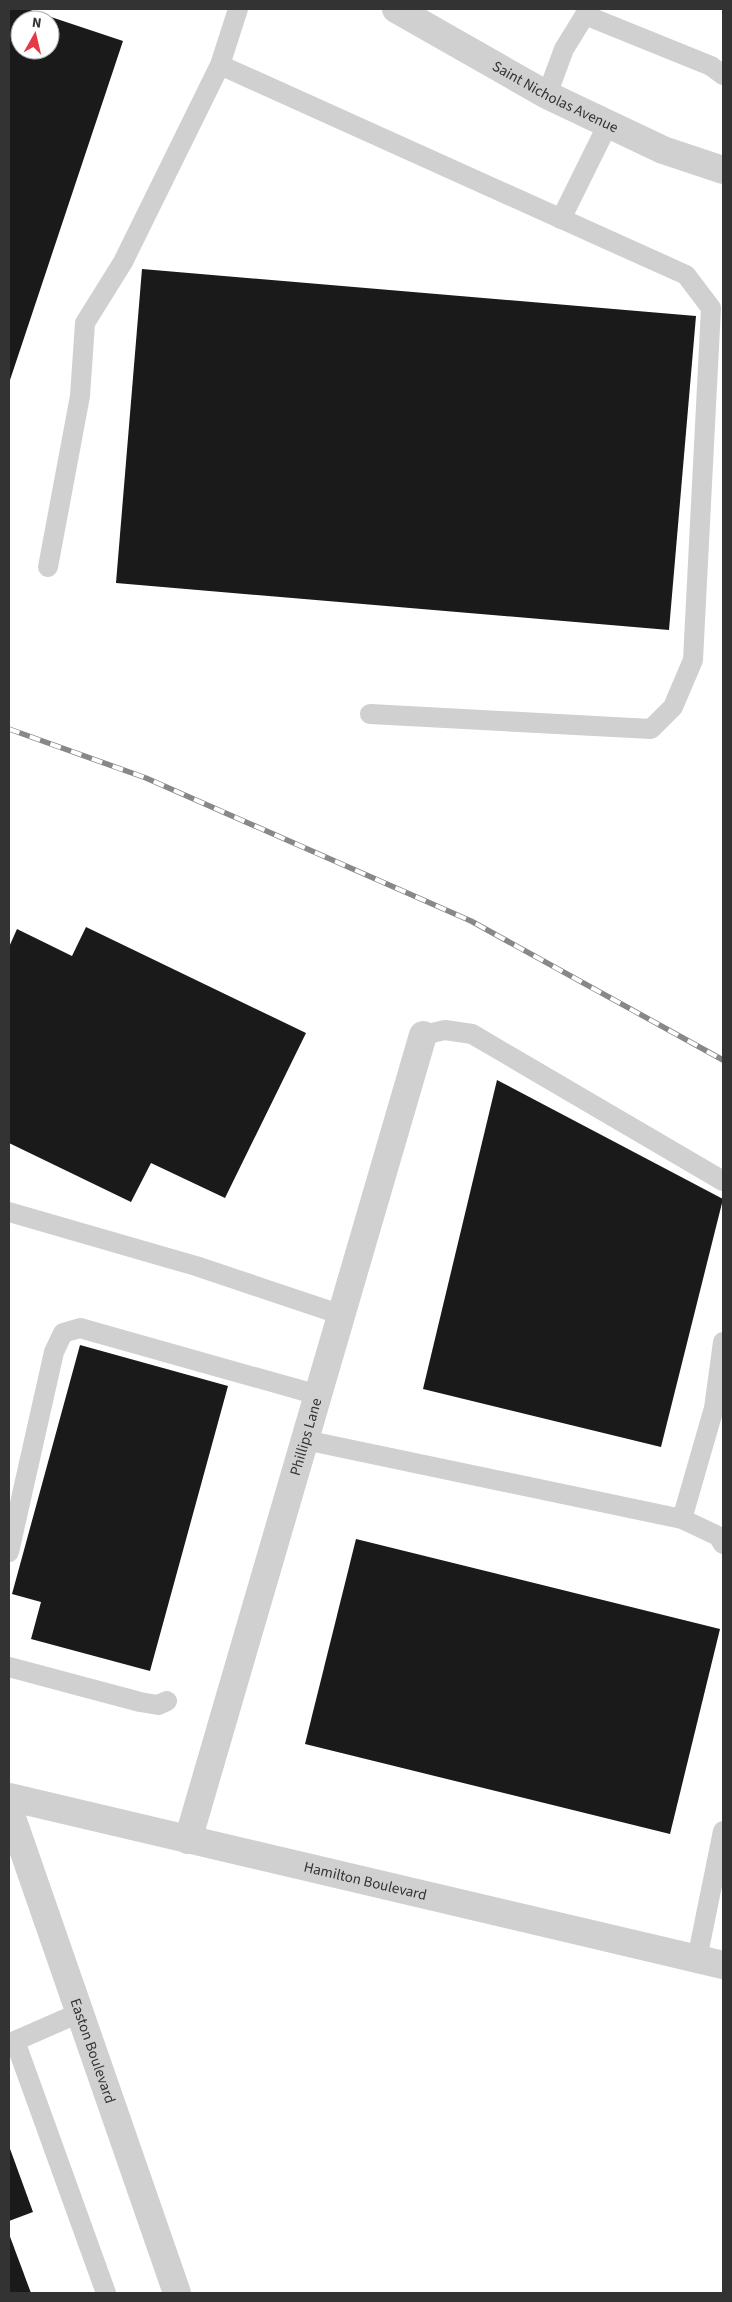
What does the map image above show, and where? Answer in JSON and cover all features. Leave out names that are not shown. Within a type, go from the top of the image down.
[{"type":"street","name":"Saint Nicholas Avenue","points":[[396,9],[547,95],[663,150],[723,170]]},
{"type":"street","name":"Phillips Lane","points":[[188,1840],[424,1035]]},
{"type":"street","name":"Hamilton Boulevard","points":[[9,1798],[710,1962]]},
{"type":"street","name":"Easton Boulevard","points":[[9,1809],[177,2293]]},
{"type":"lane","points":[[48,567],[80,396],[85,323],[123,262],[220,65],[238,9]]},
{"type":"lane","points":[[547,95],[564,49],[585,12],[711,66],[723,75]]},
{"type":"lane","points":[[220,65],[686,275],[711,308],[693,660],[673,707],[651,730],[370,714]]},
{"type":"lane","points":[[561,219],[608,124]]},
{"type":"lane","points":[[424,1035],[445,1030],[472,1034],[723,1182]]},
{"type":"lane","points":[[9,1212],[196,1266],[342,1315]]},
{"type":"lane","points":[[9,1552],[54,1352],[64,1333],[80,1328],[318,1395]]},
{"type":"lane","points":[[682,1518],[714,1408],[723,1342]]},
{"type":"lane","points":[[305,1440],[682,1518],[718,1536],[723,1544]]},
{"type":"lane","points":[[9,1667],[140,1702],[158,1705],[167,1701]]},
{"type":"lane","points":[[710,1962],[723,1830]]},
{"type":"lane","points":[[79,2013],[12,2040],[106,2293]]},
{"type":"building","points":[[9,9],[30,10],[10,10],[10,60],[60,60],[60,20],[123,41],[9,383]]},
{"type":"building","points":[[142,269],[696,316],[669,630],[116,583]]},
{"type":"building","points":[[86,927],[306,1033],[225,1198],[151,1163],[131,1202],[9,1143],[9,947],[17,929],[72,956]]},
{"type":"building","points":[[497,1080],[723,1199],[661,1447],[423,1389]]},
{"type":"building","points":[[80,1345],[228,1386],[150,1671],[31,1639],[41,1602],[12,1594]]},
{"type":"building","points":[[356,1539],[720,1629],[670,1834],[305,1744]]},
{"type":"building","points":[[9,2146],[33,2212],[9,2221]]},
{"type":"building","points":[[9,2234],[31,2293],[9,2293]]},
{"type":"railway","points":[[9,729],[146,778],[471,921],[723,1060]]}]
